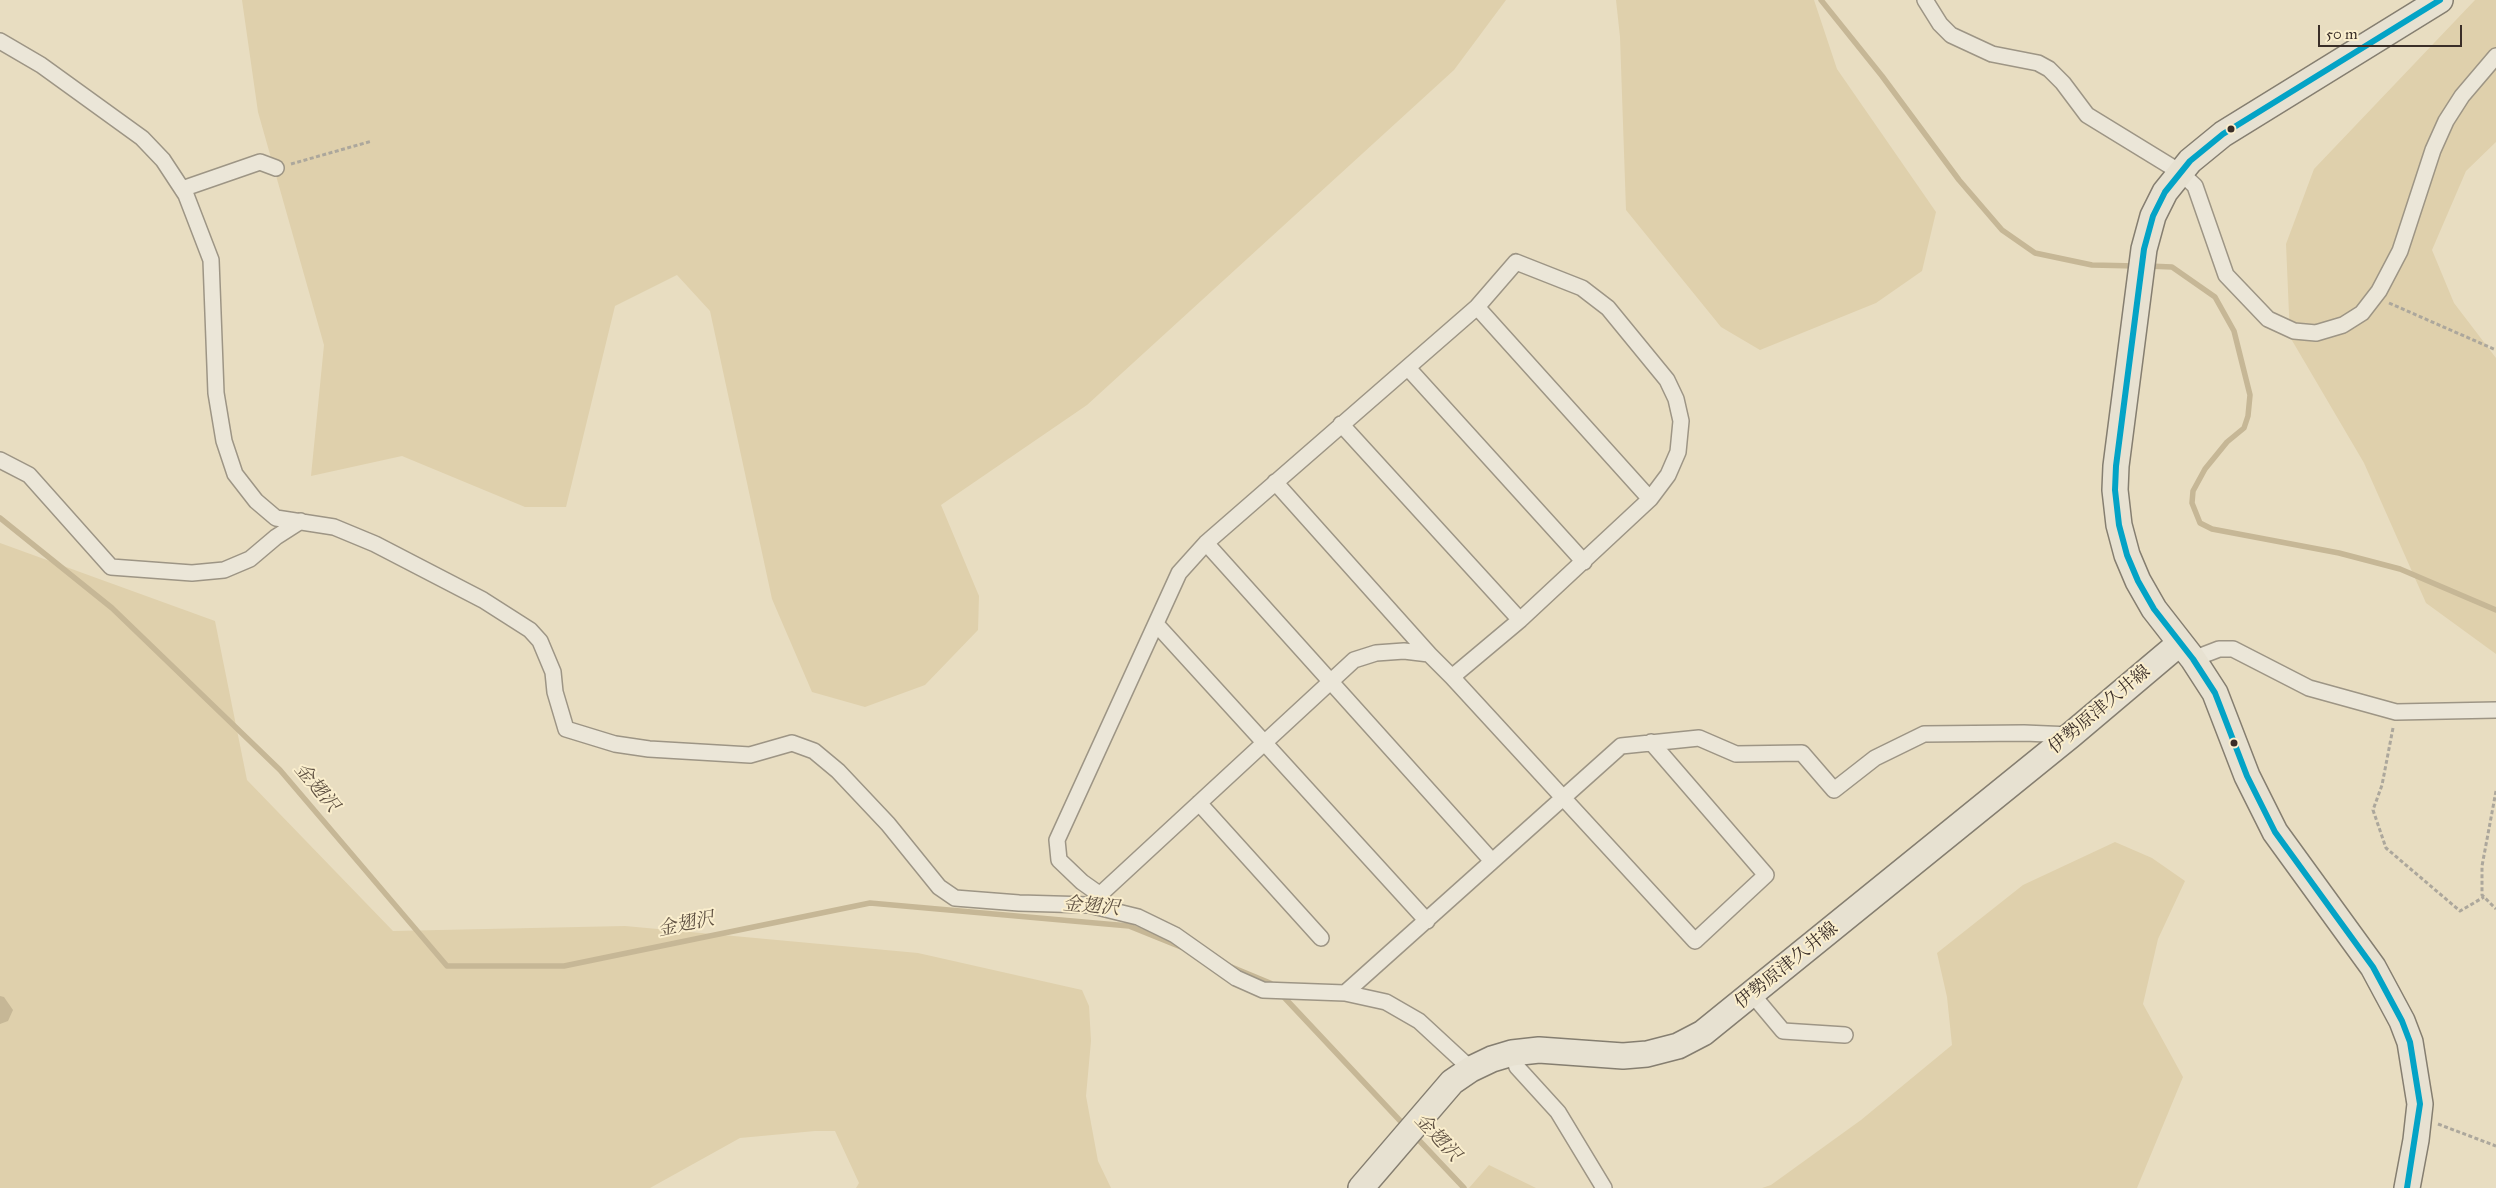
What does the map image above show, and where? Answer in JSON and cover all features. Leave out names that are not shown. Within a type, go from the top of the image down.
[{"type":"main road","points":[[2407,1188],[2420,1104],[2416,1069],[2410,1042],[2399,1014],[2373,967],[2275,832],[2247,776],[2215,693],[2147,598],[2130,564],[2119,525],[2116,490],[2117,459],[2146,240],[2161,198],[2180,172],[2200,152],[2224,134],[2440,0]]},
{"type":"main road","name":"伊勢原津久井線","points":[[1362,1188],[1452,1082],[1471,1069],[1512,1053],[1538,1050],[1623,1056],[1647,1054],[1678,1046],[1703,1032],[2071,735],[2186,651]]},
{"type":"street","points":[[1925,0],[1940,24],[1951,35],[1992,54],[2038,63],[2049,69],[2063,83],[2087,115],[2180,172],[2195,186],[2226,275],[2268,319],[2294,331],[2316,333],[2343,325],[2362,313],[2374,297],[2400,251],[2433,150],[2446,121],[2462,96],[2496,56]]},
{"type":"street","points":[[0,41],[41,65],[142,138],[163,160],[182,189],[211,260],[216,393],[224,441],[235,474],[256,501],[276,518],[334,527],[375,544],[483,600],[530,630],[540,641],[553,672],[555,692],[566,729],[615,744],[649,749],[750,755],[792,743],[814,750],[838,771],[888,824],[939,887],[955,898],[1019,903],[1094,900],[1138,917],[1174,935],[1236,978],[1263,990],[1345,993],[1386,1002],[1420,1021],[1471,1069]]},
{"type":"street","points":[[182,189],[260,162],[276,168]]},
{"type":"street","points":[[1094,900],[1059,860],[1057,840],[1179,574],[1206,543],[1477,306],[1516,262],[1582,288],[1608,308],[1667,380],[1676,399],[1681,420],[1678,452],[1668,475],[1650,499],[1520,620],[1452,677]]},
{"type":"street","points":[[1477,306],[1650,499]]},
{"type":"street","points":[[1408,368],[1584,562]]},
{"type":"street","points":[[1341,424],[1520,620]]},
{"type":"street","points":[[0,460],[29,475],[111,567],[192,573],[224,570],[250,559],[276,537],[300,521]]},
{"type":"street","points":[[1275,482],[1429,654],[1695,941],[1766,875],[1651,742]]},
{"type":"street","points":[[1206,543],[1492,862]]},
{"type":"street","points":[[1157,625],[1263,744],[1428,921]]},
{"type":"street","points":[[2186,651],[2233,648],[2309,688],[2396,712],[2496,710]]},
{"type":"street","points":[[1094,900],[1354,660],[1376,653],[1404,650],[1429,654]]},
{"type":"street","points":[[1345,993],[1428,921],[1621,746],[1700,738],[1736,754],[1802,753],[1834,790],[1875,758],[1924,734],[2024,733],[2071,735]]},
{"type":"street","points":[[1199,803],[1321,938]]},
{"type":"street","points":[[1752,994],[1783,1031],[1845,1035]]},
{"type":"street","points":[[1512,1053],[1517,1067],[1558,1112],[1604,1188]]},
{"type":"path","points":[[276,168],[372,141]]},
{"type":"path","points":[[2374,297],[2496,350]]},
{"type":"path","points":[[2396,712],[2382,785],[2373,810],[2386,848],[2460,910],[2484,897]]},
{"type":"path","points":[[2496,791],[2482,866],[2482,895],[2496,909]]},
{"type":"path","points":[[2418,1116],[2496,1146]]},
{"type":"shaded area","points":[[242,0],[1506,0],[1454,70],[1087,405],[941,505],[979,596],[978,630],[925,685],[865,707],[812,692],[772,599],[710,311],[677,275],[615,306],[566,507],[525,507],[402,456],[311,476],[324,345],[258,112]]},
{"type":"shaded area","points":[[1616,0],[1814,0],[1837,69],[1936,212],[1922,271],[1876,303],[1760,350],[1721,327],[1626,210],[1620,37]]},
{"type":"shaded area","points":[[2475,0],[2496,0],[2496,142],[2466,171],[2432,250],[2454,303],[2496,358],[2496,654],[2426,603],[2364,463],[2290,337],[2286,244],[2314,169]]},
{"type":"shaded area","points":[[0,543],[215,621],[247,780],[393,931],[625,926],[918,953],[1082,990],[1089,1006],[1091,1041],[1086,1096],[1098,1161],[1111,1188],[856,1188],[859,1183],[835,1131],[815,1131],[740,1138],[650,1188],[0,1188]]},
{"type":"shaded area","points":[[2115,842],[2152,858],[2185,881],[2158,939],[2143,1004],[2183,1077],[2137,1188],[1762,1188],[1771,1185],[1861,1120],[1952,1045],[1947,997],[1937,953],[2023,885]]},
{"type":"shaded area","points":[[0,996],[4,997],[13,1010],[8,1021],[0,1024]]},
{"type":"shaded area","points":[[1489,1165],[1536,1188],[1469,1188]]},
{"type":"waterway","points":[[1821,0],[1882,76],[1959,180],[2002,230],[2035,253],[2092,265],[2136,266]]},
{"type":"waterway","points":[[2148,266],[2172,267],[2215,297],[2234,331],[2250,395],[2248,416],[2244,428],[2227,442],[2205,469],[2193,491],[2192,503],[2200,523],[2212,529],[2339,553],[2400,569],[2496,610]]},
{"type":"waterway","name":"金翅沢","points":[[0,518],[112,608],[280,770],[447,966],[564,966],[870,903],[1129,926],[1181,947]]},
{"type":"waterway","name":"金翅沢","points":[[1229,966],[1270,983],[1275,987]]},
{"type":"waterway","name":"金翅沢","points":[[1281,994],[1405,1126]]},
{"type":"waterway","name":"金翅沢","points":[[1415,1136],[1464,1188]]},
{"type":"transit line","points":[[2407,1188],[2420,1104],[2410,1042],[2402,1021],[2373,967],[2275,832],[2247,776],[2215,693],[2193,659],[2154,609],[2138,581],[2127,555],[2119,525],[2115,490],[2116,466],[2144,249],[2153,216],[2165,192],[2190,161],[2223,134],[2440,0]]}]
